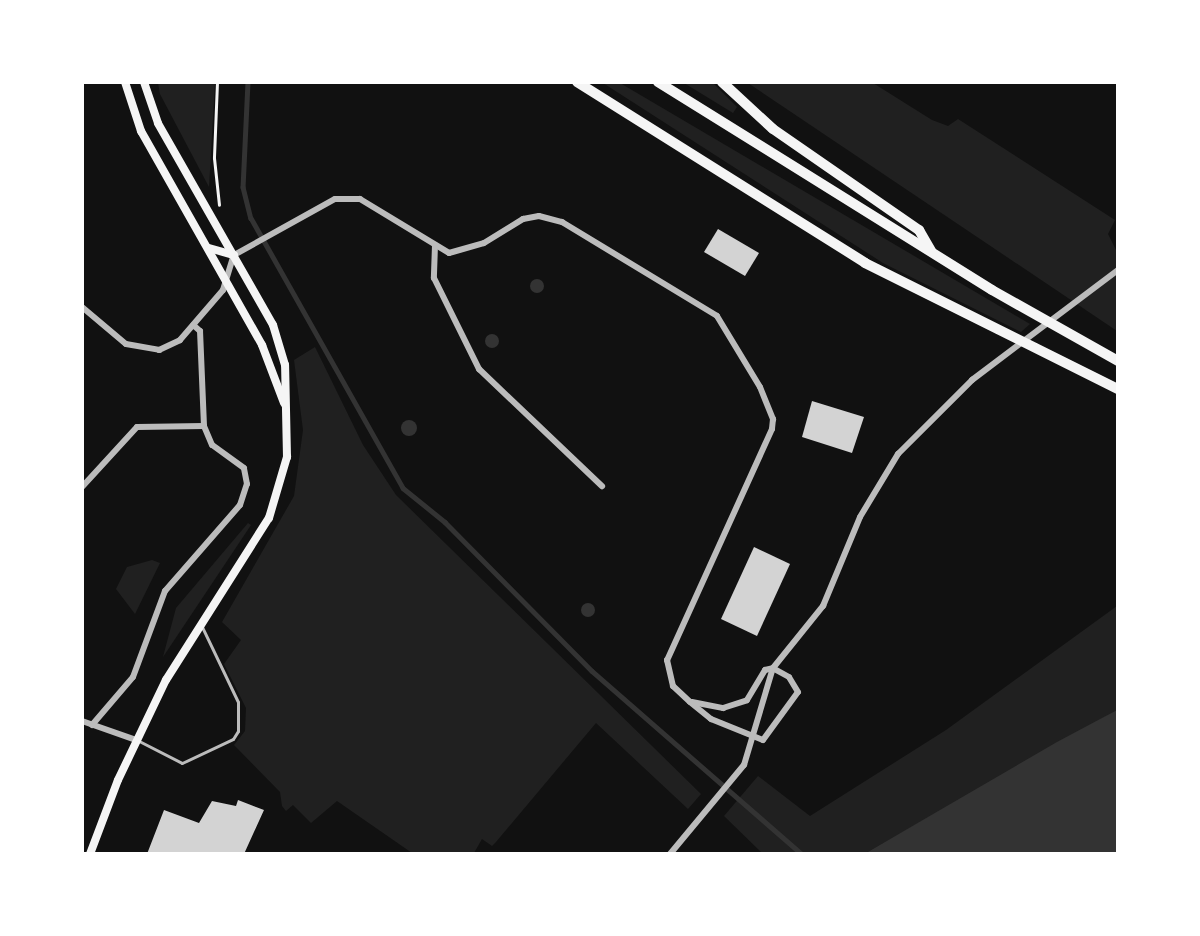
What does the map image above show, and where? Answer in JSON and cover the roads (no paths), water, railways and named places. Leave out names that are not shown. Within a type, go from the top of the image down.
[{"type":"highway","points":[[577,82],[865,264],[1118,389]]},
{"type":"highway","points":[[658,82],[932,252],[1118,361]]},
{"type":"highway","points":[[722,82],[781,136],[919,230],[932,252]]},
{"type":"main road","points":[[125,82],[141,131],[262,345],[288,412]]},
{"type":"main road","points":[[90,854],[136,740],[201,626],[277,501],[287,456],[288,412],[278,340],[234,255],[158,123],[144,82]]},
{"type":"main road","points":[[208,247],[234,255]]},
{"type":"street","points":[[82,307],[126,344],[143,351],[180,340],[228,282],[234,255],[251,243],[335,199],[360,199],[435,245],[460,253],[523,219],[539,216],[562,222],[717,316],[760,387],[773,419],[772,429],[667,660],[673,686],[690,702],[711,719],[763,740],[773,732],[798,692],[789,677],[773,668],[765,670],[747,700],[723,708],[690,702]]},
{"type":"street","points":[[435,245],[434,278],[479,369],[602,486]]},
{"type":"street","points":[[670,854],[744,765],[755,737],[773,668],[823,606],[860,517],[898,454],[972,380],[1118,270]]},
{"type":"street","points":[[92,725],[134,677],[165,591],[244,496],[244,468],[212,445],[204,426],[200,331],[193,325]]},
{"type":"street","points":[[82,488],[137,427],[204,426]]},
{"type":"street","points":[[82,721],[136,740]]},
{"type":"lane","points":[[136,740],[182,763],[233,740],[241,723],[238,702],[201,626]]},
{"type":"waterway","points":[[248,82],[243,187],[251,218],[403,488],[445,522],[592,671],[802,854]]}]
